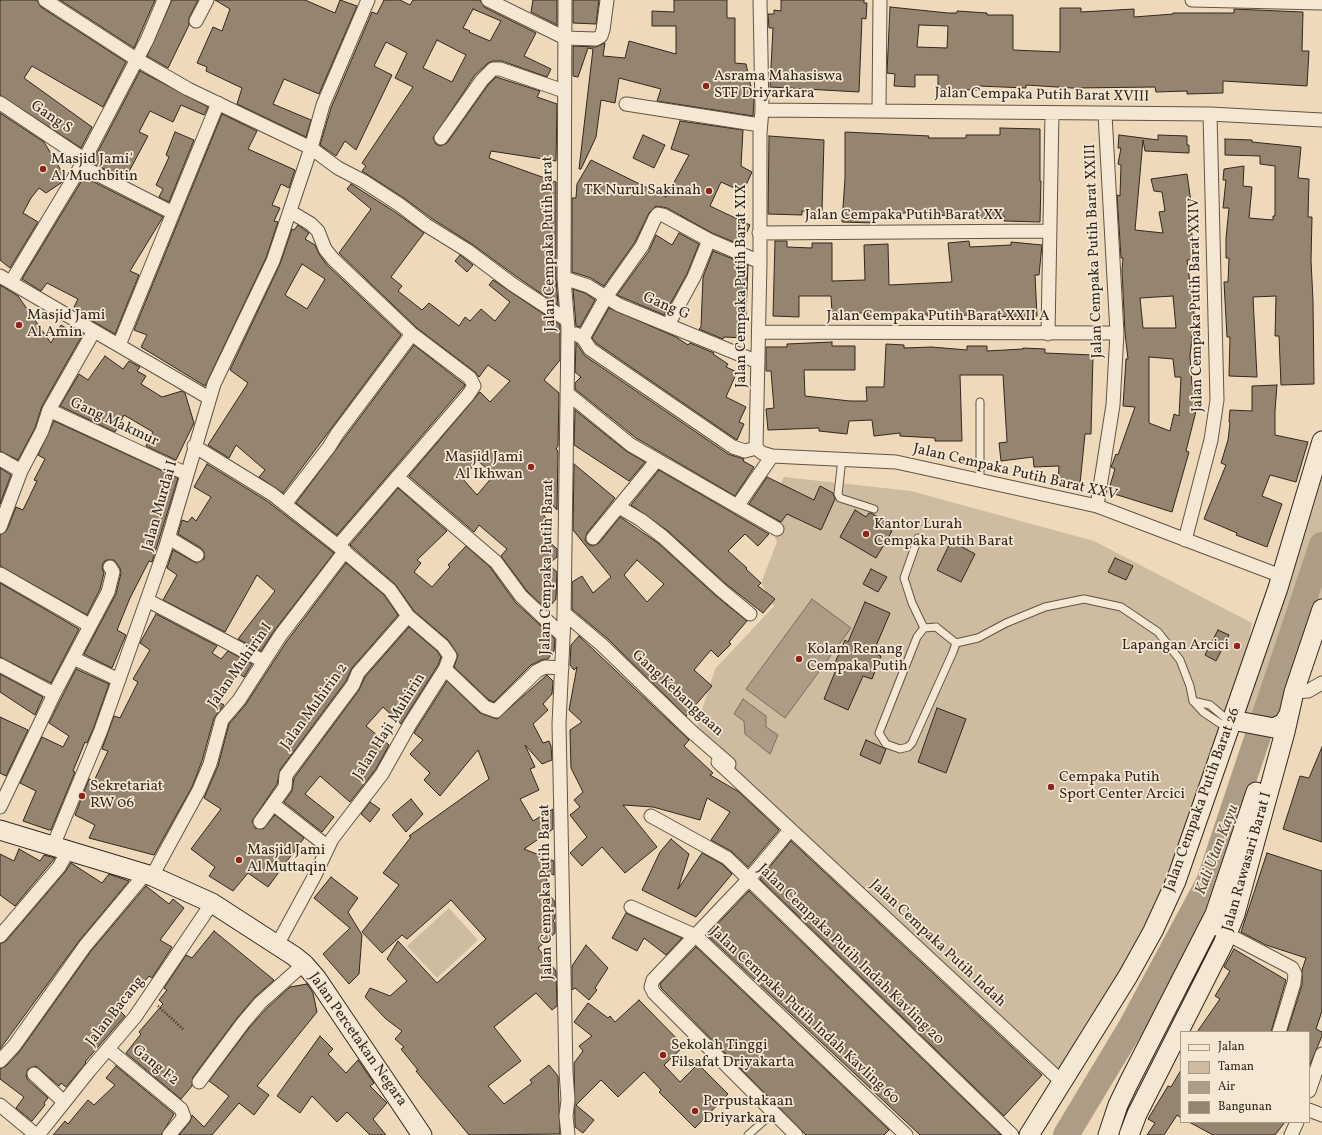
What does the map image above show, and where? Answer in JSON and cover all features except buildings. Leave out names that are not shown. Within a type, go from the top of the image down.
[{"type":"street","points":[[45,0],[136,59],[188,89],[311,148],[338,168],[363,181],[400,205],[426,225],[468,251],[567,325],[583,338],[590,350],[733,447],[745,451],[756,448]]},
{"type":"street","points":[[11,282],[83,163],[147,40],[164,0]]},
{"type":"street","points":[[196,21],[207,0]]},
{"type":"street","name":"Jalan Murdai I","points":[[0,936],[59,867],[60,849],[169,538],[194,446],[209,398],[214,384],[274,261],[311,148],[323,105],[368,0]]},
{"type":"street","points":[[488,0],[565,38],[596,39],[601,36],[603,30],[607,0]]},
{"type":"street","name":"Jalan Cempaka Putih Barat","points":[[565,0],[564,91],[566,261],[564,278],[567,325],[567,393],[564,613],[559,724],[566,1072],[568,1100],[566,1116],[568,1135]]},
{"type":"street","name":"Jalan Cempaka Putih Barat XIX","points":[[756,448],[760,262],[760,125],[762,110],[760,0]]},
{"type":"street","points":[[879,110],[880,0]]},
{"type":"street","points":[[1192,0],[1322,3]]},
{"type":"street","points":[[441,138],[482,80],[493,69],[500,69],[564,91]]},
{"type":"street","name":"Gang S","points":[[0,103],[83,163],[173,213]]},
{"type":"street","points":[[119,346],[218,103]]},
{"type":"street","points":[[626,104],[760,125]]},
{"type":"street","name":"Jalan Cempaka Putih Barat XVIII","points":[[762,110],[1210,114],[1322,120]]},
{"type":"street","points":[[1048,334],[1052,113]]},
{"type":"street","name":"Jalan Cempaka Putih Barat XXIII","points":[[1097,506],[1113,405],[1116,333],[1105,114]]},
{"type":"street","name":"Jalan Cempaka Putih Barat XXIV","points":[[1184,540],[1212,440],[1217,400],[1210,114]]},
{"type":"street","points":[[285,504],[412,334],[333,259],[325,249],[318,232],[312,224],[290,212]]},
{"type":"street","points":[[583,338],[606,297],[642,246],[658,214],[663,215],[709,240],[760,262]]},
{"type":"street","name":"Jalan Cempaka Putih Barat XX","points":[[759,233],[1050,231]]},
{"type":"street","points":[[668,325],[694,277],[709,240]]},
{"type":"street","points":[[0,276],[209,398]]},
{"type":"street","name":"Gang G","points":[[564,278],[588,286],[619,305],[758,362]]},
{"type":"street","points":[[0,527],[21,471],[42,431],[49,410],[94,331]]},
{"type":"street","name":"Jalan Cempaka Putih Barat XXII A","points":[[759,332],[1116,333]]},
{"type":"street","name":"Jalan Muhirin I","points":[[0,1061],[14,1046],[86,946],[149,874],[199,790],[210,764],[222,720],[239,700],[263,661],[342,549],[397,477],[468,395],[474,386],[470,378],[412,334]]},
{"type":"street","points":[[567,393],[631,445],[738,505],[777,529]]},
{"type":"street","name":"Gang Makmur","points":[[49,410],[187,474]]},
{"type":"street","name":"Jalan Cempaka Putih Barat 26","points":[[1029,1135],[1128,976],[1153,931],[1176,881],[1233,723],[1281,576],[1322,441]]},
{"type":"street","points":[[194,446],[285,504],[342,549],[390,590],[408,616]]},
{"type":"street","name":"Jalan Cempaka Putih Barat XXV","points":[[756,448],[762,453],[772,456],[896,462],[1097,506],[1281,576]]},
{"type":"street","points":[[738,505],[772,456]]},
{"type":"street","points":[[0,459],[21,471]]},
{"type":"street","points":[[594,538],[657,460]]},
{"type":"street","points":[[397,477],[496,562],[521,596],[563,636]]},
{"type":"street","points":[[618,507],[641,520],[663,537],[720,590],[750,614]]},
{"type":"street","points":[[169,538],[197,555]]},
{"type":"street","points":[[0,807],[54,694],[110,586],[113,572],[110,567]]},
{"type":"street","points":[[0,574],[89,626]]},
{"type":"street","points":[[147,600],[263,661]]},
{"type":"street","name":"Jalan Rawasari Barat I","points":[[1108,1135],[1126,1088],[1210,925],[1251,830],[1289,714],[1294,692],[1322,609]]},
{"type":"street","name":"Gang Kebanggaan","points":[[564,613],[602,645],[692,732],[748,780],[761,796],[761,802]]},
{"type":"street","name":"Jalan Haji Muhirin","points":[[277,945],[314,877],[332,839],[382,774],[410,724],[445,669],[450,656],[448,652],[408,616]]},
{"type":"street","name":"Jalan Muhirin 2","points":[[260,822],[285,787],[286,775],[353,685],[358,673],[408,616]]},
{"type":"street","points":[[73,658],[119,680]]},
{"type":"street","points":[[0,665],[54,694]]},
{"type":"street","points":[[445,669],[485,707],[496,712],[537,671],[545,667],[562,668]]},
{"type":"street","points":[[1294,692],[1308,690],[1322,683]]},
{"type":"street","points":[[1233,723],[1270,727],[1284,723],[1289,714]]},
{"type":"street","name":"Jalan Rawasari Barat I","points":[[1183,1031],[1235,914],[1251,830],[1274,739],[1270,727]]},
{"type":"street","name":"Jalan Cempaka Putih Indah","points":[[718,762],[1062,1082]]},
{"type":"street","points":[[273,804],[328,847]]},
{"type":"street","name":"Jalan Cempaka Putih Indah Kavling 20","points":[[650,816],[727,858],[1012,1135]]},
{"type":"street","name":"Jalan Percetakan Negara","points":[[0,830],[60,849],[149,874],[212,903],[304,964],[317,979],[422,1135]]},
{"type":"street","points":[[790,830],[749,879],[653,980],[651,987],[654,993],[796,1135]]},
{"type":"street","name":"Jalan Bacang","points":[[37,1135],[148,998],[212,903]]},
{"type":"street","name":"Jalan Cempaka Putih Indah Kavling 60","points":[[631,907],[696,936],[906,1135]]},
{"type":"street","points":[[1210,925],[1292,968],[1295,974],[1294,983],[1278,1031]]},
{"type":"street","points":[[199,1082],[243,1023],[260,1003],[304,964]]},
{"type":"street","points":[[1155,1030],[1178,1042]]},
{"type":"street","name":"Jalan Rawasari Barat I","points":[[1130,1135],[1137,1114],[1178,1042]]},
{"type":"street","name":"Gang F2","points":[[108,1049],[181,1108],[184,1116],[169,1135]]},
{"type":"street","points":[[1310,1088],[1322,1054]]},
{"type":"street","points":[[34,1074],[64,1102]]},
{"type":"street","points":[[0,1105],[37,1135]]},
{"type":"street","points":[[1310,1110],[1322,1115]]},
{"type":"street","points":[[1291,1135],[1297,1123]]},
{"type":"lane","points":[[980,402],[980,480]]},
{"type":"lane","points":[[842,459],[838,494],[840,498],[874,509]]},
{"type":"lane","points":[[918,538],[904,578],[912,603],[924,628]]},
{"type":"lane","points":[[956,643],[978,638],[1006,623],[1052,605],[1084,599],[1121,607],[1158,632],[1180,660],[1190,686],[1193,701],[1203,712],[1233,723]]},
{"type":"lane","points":[[936,627],[956,643],[912,743],[908,747],[900,749],[886,744],[879,733],[916,638],[924,628],[936,627]]},
{"type":"lane","points":[[748,1135],[774,1112]]},
{"type":"path","points":[[148,998],[183,1029]]},
{"type":"green space","points":[[1322,441],[1322,602],[1281,725],[1233,720]]},
{"type":"green space","points":[[784,477],[911,491],[1094,541],[1252,623],[1246,656],[1149,929],[1059,1074],[760,797],[697,726],[715,669],[774,606],[761,583],[777,542],[765,514]]},
{"type":"green space","points":[[449,908],[478,940],[437,978],[407,946]]},
{"type":"water","name":"Kolam Renang Cempaka Putih","points":[[812,599],[851,628],[785,718],[746,689]]},
{"type":"water","points":[[743,699],[766,716],[766,727],[778,735],[770,754],[745,734],[744,721],[734,714]]},
{"type":"waterway","name":"Kali Utan Kayu","points":[[1066,1135],[1131,1027],[1209,882],[1322,545]]},
{"type":"place","name":"Asrama Mahasiswa STF Driyarkara","points":[[706,86]]},
{"type":"place","name":"Masjid Jami' Al Muchbitin","points":[[43,169]]},
{"type":"place","name":"TK Nurul Sakinah","points":[[709,191]]},
{"type":"place","name":"Masjid Jami Al Amin","points":[[19,325]]},
{"type":"place","name":"Masjid Jami Al Ikhwan","points":[[531,467]]},
{"type":"place","name":"Kantor Lurah Cempaka Putih Barat","points":[[866,534]]},
{"type":"place","name":"Lapangan Arcici","points":[[1237,646]]},
{"type":"place","name":"Kolam Renang Cempaka Putih","points":[[799,659]]},
{"type":"place","name":"Cempaka Putih Sport Center Arcici","points":[[1051,787]]},
{"type":"place","name":"Sekretariat RW 06","points":[[82,796]]},
{"type":"place","name":"Masjid Jami Al Muttaqin","points":[[239,860]]},
{"type":"place","name":"Sekolah Tinggi Filsafat Driyakarta","points":[[663,1055]]},
{"type":"place","name":"Perpustakaan Driyarkara","points":[[695,1111]]}]
